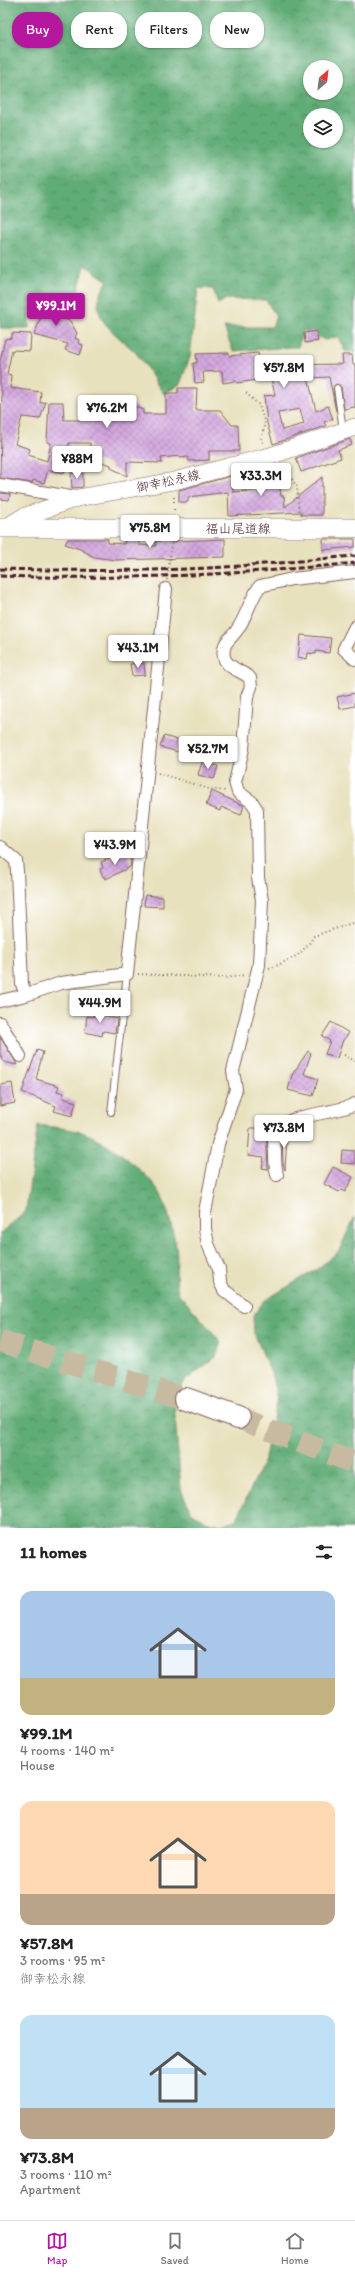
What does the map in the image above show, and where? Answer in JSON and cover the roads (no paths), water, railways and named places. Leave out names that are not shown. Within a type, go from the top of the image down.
[{"type":"highway","points":[[186,1399],[238,1418]]},
{"type":"main road","name":"御幸松永線","points":[[2,528],[23,517],[78,498],[174,481],[270,456],[349,429]]},
{"type":"main road","name":"福山尾道線","points":[[2,528],[355,528]]},
{"type":"street","points":[[0,485],[78,498]]},
{"type":"street","points":[[244,1306],[224,1290],[220,1282],[219,1269],[208,1244],[205,1229],[205,1212],[218,1144],[236,1089],[233,1071],[259,970],[262,900],[258,878],[257,810],[252,802],[238,792],[235,782],[243,749],[247,697],[251,687],[250,678],[243,672],[233,668],[226,661],[223,653],[225,645],[237,631],[260,586],[292,579],[355,572]]},
{"type":"street","points":[[0,1001],[26,996],[61,983],[127,974],[166,589]]},
{"type":"street","points":[[355,627],[344,649],[355,659]]},
{"type":"street","points":[[0,847],[16,861],[17,866],[22,984],[26,996]]},
{"type":"street","points":[[0,1023],[20,1056]]},
{"type":"street","points":[[277,1175],[275,1167],[274,1136],[276,1131],[282,1125],[305,1116],[347,1109],[355,1104]]},
{"type":"lane","points":[[337,388],[349,429]]},
{"type":"lane","points":[[110,1112],[127,974]]},
{"type":"tunnel","points":[[0,1341],[186,1399]]},
{"type":"tunnel","points":[[238,1418],[355,1463]]},
{"type":"railway","points":[[0,569],[165,570],[231,567],[355,556]]},
{"type":"railway","points":[[0,576],[178,576],[266,571],[355,563]]}]
